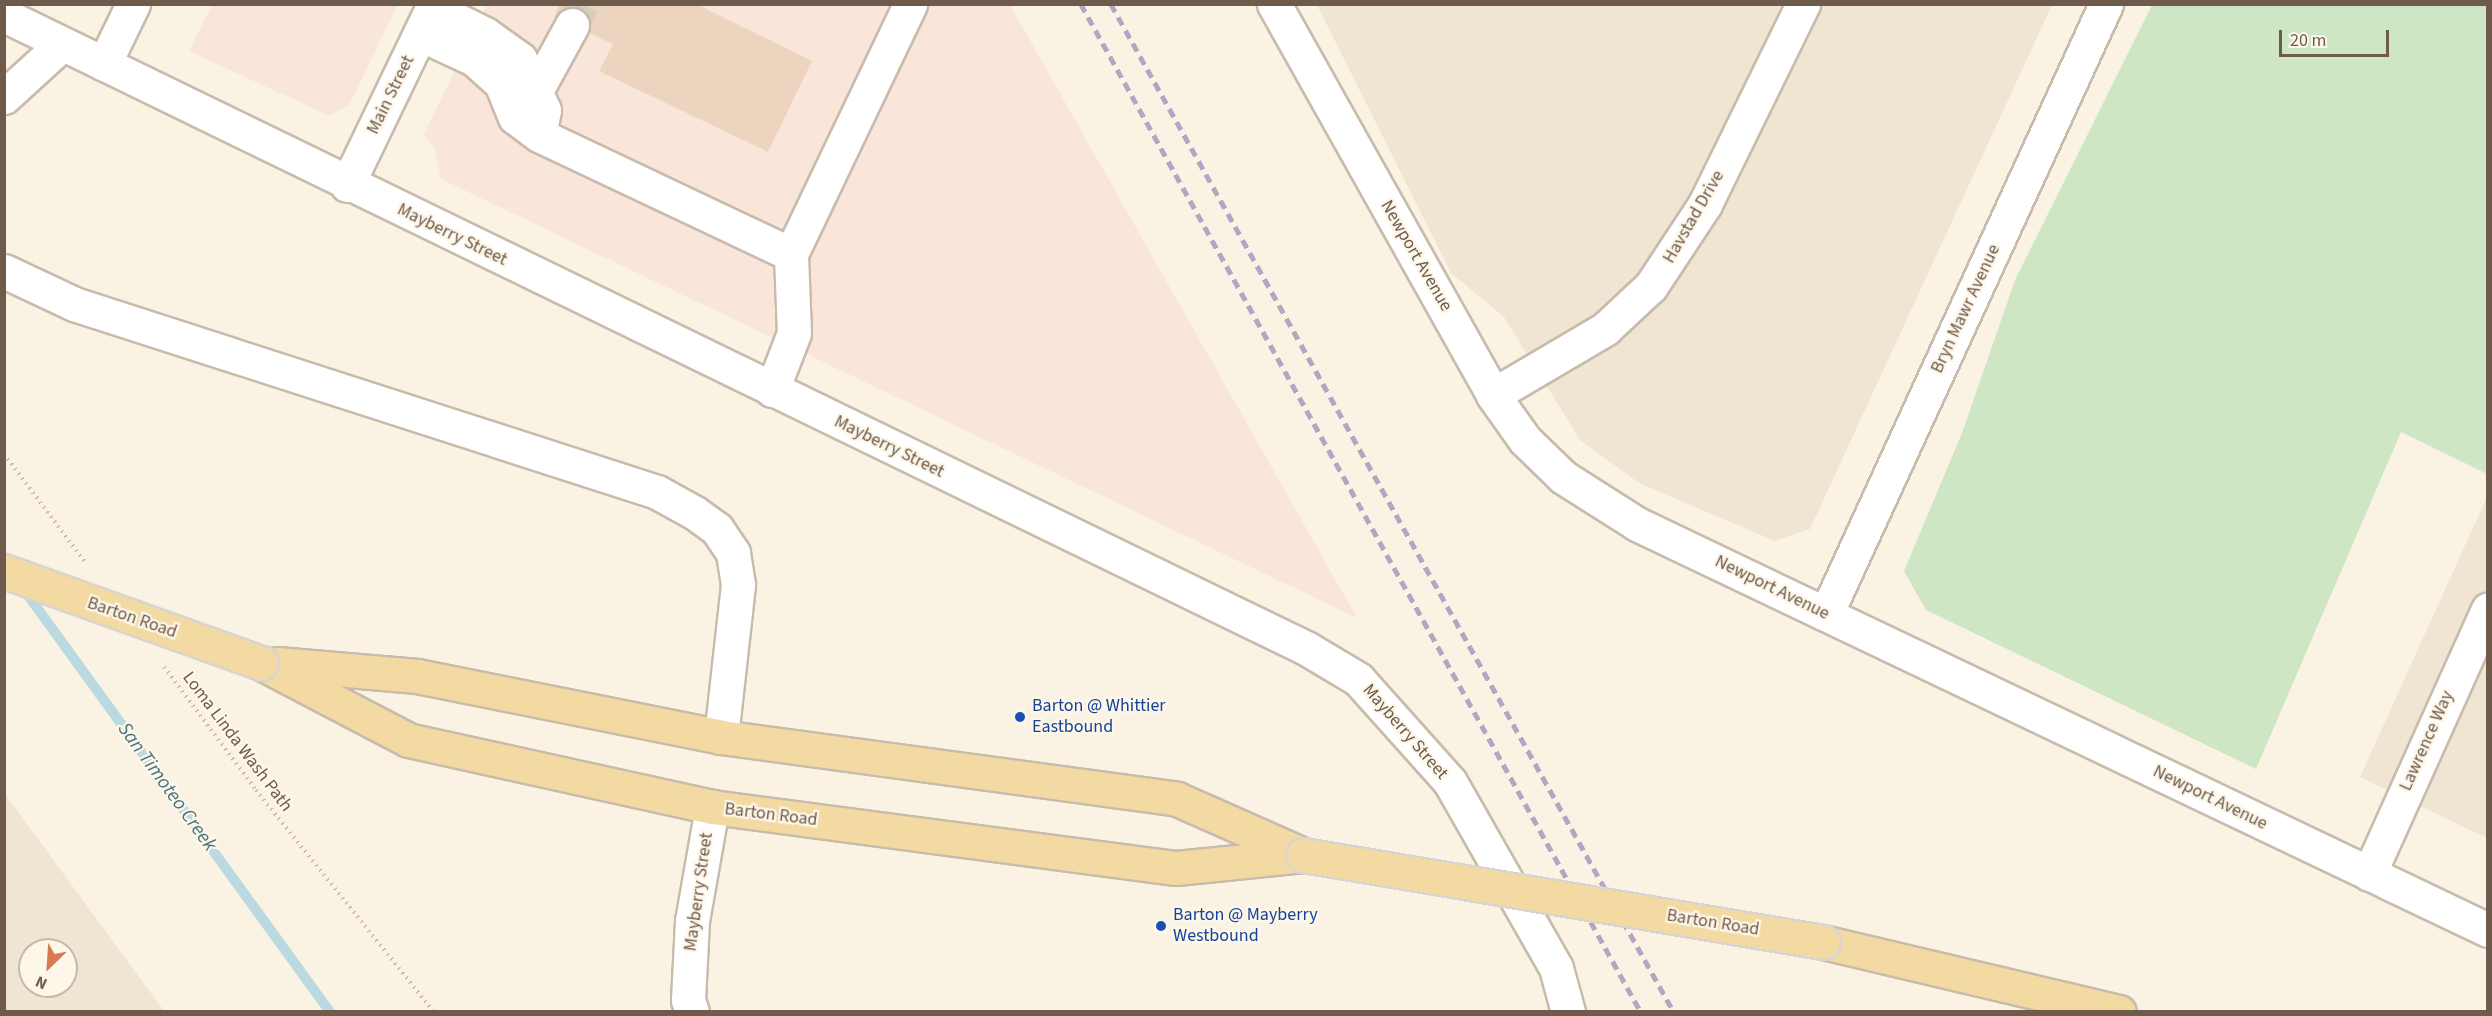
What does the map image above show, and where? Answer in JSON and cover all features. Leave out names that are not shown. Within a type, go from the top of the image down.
[{"type":"main road","name":"Barton Road","points":[[4,571],[261,663],[408,740],[712,807],[1176,868],[1303,855]]},
{"type":"main road","name":"Barton Road","points":[[261,663],[417,676],[721,737],[1177,799],[1303,855],[1823,942],[2119,1011]]},
{"type":"street","points":[[104,64],[133,4]]},
{"type":"street","points":[[772,390],[794,333],[790,254],[910,4]]},
{"type":"street","name":"Newport Avenue","points":[[1274,4],[1493,395],[1525,440],[1563,477],[1598,502],[1826,614],[2487,930]]},
{"type":"street","name":"Havstad Drive","points":[[1493,395],[1605,329],[1651,286],[1705,204],[1803,4]]},
{"type":"street","name":"Bryn Mawr Avenue","points":[[1826,614],[2106,4]]},
{"type":"street","name":"Mayberry Street","points":[[4,15],[347,185],[1306,648],[1358,679],[1450,782],[1556,968],[1568,1011]]},
{"type":"street","points":[[429,15],[501,83],[515,117],[539,135],[790,254]]},
{"type":"street","points":[[429,15],[485,34],[520,59],[537,89],[544,110],[539,135]]},
{"type":"street","name":"Main Street","points":[[347,185],[429,15]]},
{"type":"street","points":[[537,89],[572,25]]},
{"type":"street","points":[[4,97],[62,44]]},
{"type":"street","points":[[4,271],[74,304],[657,492],[695,513],[717,529],[733,554],[738,585],[721,737]]},
{"type":"street","name":"Lawrence Way","points":[[2369,874],[2475,665],[2487,609]]},
{"type":"street","name":"Mayberry Street","points":[[692,1011],[688,1000],[692,921],[712,807]]},
{"type":"path","points":[[4,454],[91,569]]},
{"type":"path","name":"Loma Linda Wash Path","points":[[162,665],[256,790],[434,1011]]},
{"type":"shaded area","points":[[212,4],[398,5],[349,105],[330,116],[189,51]]},
{"type":"shaded area","points":[[487,5],[1010,5],[1357,618],[441,179],[435,149],[424,134]]},
{"type":"shaded area","points":[[1317,5],[2052,5],[1810,529],[1775,541],[1639,483],[1580,440],[1504,317],[1451,273]]},
{"type":"shaded area","points":[[2487,497],[2487,838],[2360,777]]},
{"type":"shaded area","points":[[4,794],[5,794],[164,1011],[5,1011]]},
{"type":"green space","points":[[2152,5],[2487,5],[2487,474],[2401,432],[2256,769],[1926,610],[1904,571],[1962,433],[2015,280]]},
{"type":"building","points":[[560,4],[696,4],[812,61],[768,152],[599,71],[613,44],[554,17]]},
{"type":"waterway","name":"San Timoteo Creek","points":[[22,587],[330,1012]]},
{"type":"tunnel","points":[[572,25],[583,4]]},
{"type":"railway","points":[[1081,4],[1641,1012]]},
{"type":"railway","points":[[1111,4],[1674,1012]]},
{"type":"place","name":"Barton @ Whittier Eastbound","points":[[1020,717]]},
{"type":"place","name":"Barton @ Mayberry Westbound","points":[[1161,926]]}]
